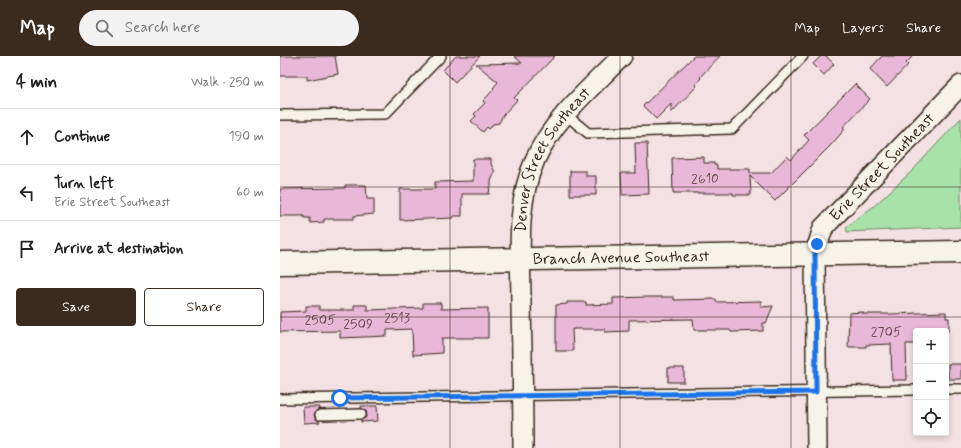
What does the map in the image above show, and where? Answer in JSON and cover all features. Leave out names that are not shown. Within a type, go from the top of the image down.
[{"type":"highway","name":"Branch Avenue Southeast","points":[[280,263],[961,252]]},
{"type":"street","name":"Denver Street Southeast","points":[[524,448],[520,259],[520,221],[522,202],[530,173],[542,147],[553,130],[566,114],[622,56]]},
{"type":"street","name":"Erie Street Southeast","points":[[817,448],[815,254],[823,228],[961,85]]},
{"type":"lane","points":[[280,115],[385,114],[441,56]]},
{"type":"lane","points":[[566,114],[588,133],[732,129],[803,56]]},
{"type":"lane","points":[[949,389],[961,389]]},
{"type":"lane","points":[[280,399],[913,390]]},
{"type":"lane","points":[[340,398],[340,414]]},
{"type":"lane","points":[[320,415],[361,414]]},
{"type":"green space","points":[[961,118],[961,227],[847,232],[846,227],[874,206],[912,171]]},
{"type":"building","points":[[280,56],[335,56],[338,74],[307,80],[307,76],[280,76]]},
{"type":"building","points":[[456,56],[480,56],[455,82],[443,70]]},
{"type":"building","points":[[514,56],[555,56],[514,98],[517,100],[503,115],[499,123],[493,124],[489,129],[487,127],[483,132],[471,121],[476,116],[474,114],[485,103],[483,101],[498,82],[476,64],[522,63]]},
{"type":"building","points":[[694,56],[720,56],[700,77],[701,78],[695,85],[697,86],[671,113],[671,104],[656,119],[643,106]]},
{"type":"building","points":[[821,56],[826,56],[834,64],[824,75],[813,64]]},
{"type":"building","points":[[882,56],[913,56],[906,63],[908,65],[887,87],[870,69]]},
{"type":"building","points":[[855,84],[870,99],[843,127],[845,129],[830,146],[775,201],[750,176],[751,195],[733,195],[733,193],[673,193],[672,158],[704,157],[704,163],[714,163],[714,165],[717,165],[717,169],[750,169],[750,173],[771,173],[787,156],[791,160],[809,140],[804,135]]},
{"type":"building","points":[[635,143],[647,143],[649,194],[622,195],[621,173],[636,173]]},
{"type":"building","points":[[473,159],[491,159],[491,164],[495,172],[491,181],[489,194],[462,194],[462,216],[453,216],[453,218],[400,220],[400,189],[435,189],[435,182],[473,181]]},
{"type":"building","points":[[570,171],[586,171],[586,176],[596,176],[596,195],[570,195]]},
{"type":"building","points":[[345,185],[366,185],[367,199],[374,199],[374,214],[354,216],[354,219],[324,219],[324,222],[310,223],[310,218],[304,218],[304,216],[280,216],[280,189],[345,188]]},
{"type":"building","points":[[674,297],[674,300],[716,299],[716,302],[761,301],[761,307],[773,306],[766,323],[763,323],[763,331],[731,332],[730,330],[694,330],[693,319],[629,320],[629,331],[605,332],[605,329],[572,329],[573,351],[556,351],[556,305],[567,304],[567,302],[586,302],[586,305],[613,304],[613,298]]},
{"type":"building","points":[[423,303],[441,303],[441,309],[488,308],[488,338],[442,338],[442,353],[413,355],[412,329],[387,330],[387,336],[340,338],[340,331],[280,332],[280,312],[306,311],[306,306],[319,306],[319,310],[354,310],[354,305],[367,305],[367,310],[423,308]]},
{"type":"building","points":[[863,312],[863,314],[890,314],[946,312],[946,318],[949,318],[949,328],[913,328],[913,344],[906,344],[907,380],[892,380],[891,344],[866,345],[866,347],[848,347],[849,313]]},
{"type":"building","points":[[949,364],[961,364],[961,379],[949,379]]},
{"type":"building","points":[[668,368],[684,368],[684,382],[668,382]]},
{"type":"building","points":[[361,406],[377,406],[378,421],[361,422],[367,414]]},
{"type":"building","points":[[303,407],[320,407],[314,415],[320,422],[304,423]]},
{"type":"route","points":[[340,398],[816,392],[815,254],[817,244]]}]
